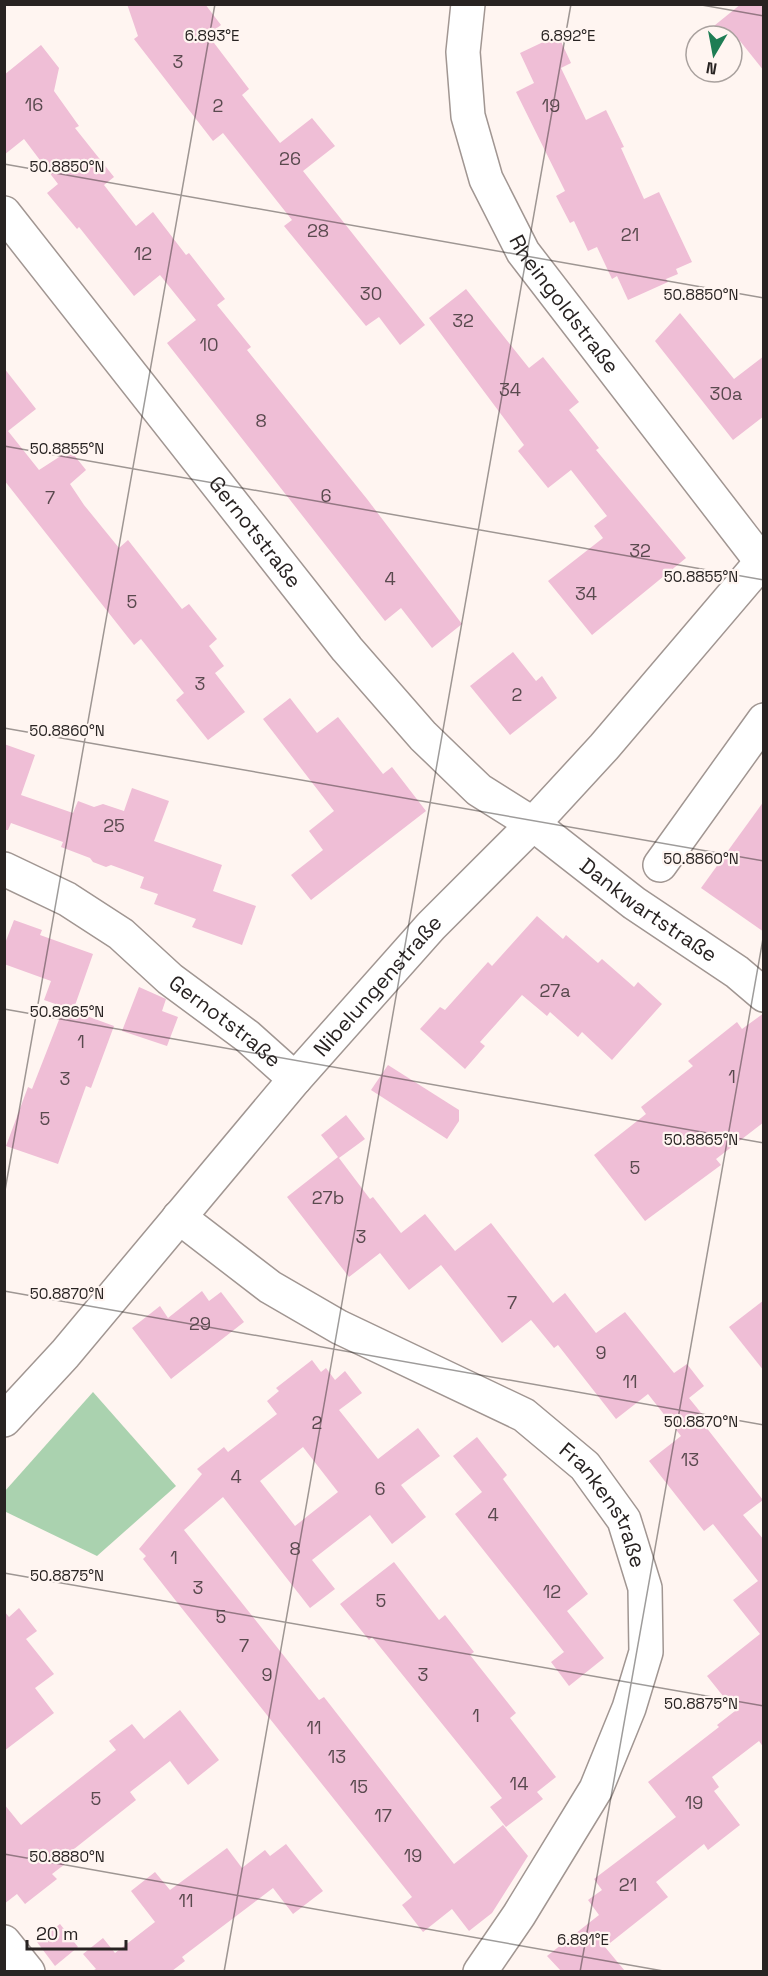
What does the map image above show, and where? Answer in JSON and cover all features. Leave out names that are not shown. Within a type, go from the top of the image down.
[{"type":"street","name":"Rheingoldstraße","points":[[468,4],[463,52],[468,116],[486,179],[523,252],[763,563]]},
{"type":"street","name":"Gernotstraße","points":[[4,213],[347,649],[423,736],[480,790],[533,824]]},
{"type":"street","name":"Nibelungenstraße","points":[[4,1420],[66,1354],[295,1079],[430,926],[533,824],[604,747],[763,563]]},
{"type":"street","points":[[660,865],[764,720]]},
{"type":"street","name":"Dankwartstraße","points":[[533,824],[634,903],[738,972],[764,995]]},
{"type":"street","name":"Gernotstraße","points":[[4,869],[67,899],[121,934],[170,979],[247,1036],[295,1079]]},
{"type":"street","name":"Frankenstraße","points":[[179,1217],[270,1287],[339,1327],[524,1415],[585,1466],[624,1520],[645,1588],[646,1653],[629,1708],[596,1789],[519,1915],[480,1971]]},
{"type":"street","points":[[4,1942],[28,1971]]},
{"type":"green space","points":[[93,1392],[176,1486],[97,1556],[4,1511],[5,1491]]},
{"type":"building","points":[[127,4],[205,4],[221,25],[208,35],[249,89],[242,95],[280,143],[312,118],[335,146],[303,171],[425,325],[400,345],[379,317],[366,326],[284,226],[292,220],[223,133],[213,141],[134,39],[138,36]]},
{"type":"building","points":[[741,4],[764,4],[764,71],[744,46],[744,24],[716,24]]},
{"type":"building","points":[[558,35],[571,63],[561,68],[586,120],[606,110],[624,147],[621,148],[644,199],[659,192],[692,262],[676,269],[678,274],[666,279],[668,282],[628,300],[617,276],[612,279],[597,247],[588,251],[574,221],[570,223],[556,196],[565,191],[516,92],[534,83],[520,53]]},
{"type":"building","points":[[41,45],[59,68],[54,91],[79,126],[75,128],[114,177],[104,185],[136,226],[153,212],[186,255],[189,253],[225,299],[217,305],[251,347],[247,350],[367,499],[462,624],[432,648],[401,608],[385,621],[167,343],[196,320],[160,275],[134,296],[79,227],[77,229],[47,193],[58,184],[24,139],[4,155],[4,75]]},
{"type":"building","points":[[466,289],[529,368],[543,357],[579,402],[569,410],[599,448],[596,450],[686,558],[592,635],[548,581],[603,538],[594,526],[607,516],[571,470],[548,488],[518,451],[524,445],[429,318]]},
{"type":"building","points":[[680,313],[734,379],[764,356],[764,416],[733,440],[655,341]]},
{"type":"building","points":[[4,368],[36,409],[8,431],[39,470],[70,450],[86,470],[70,484],[84,505],[119,548],[128,540],[182,609],[189,604],[217,639],[209,646],[224,666],[215,673],[245,712],[208,740],[176,700],[184,693],[141,639],[134,645],[4,480]]},
{"type":"building","points":[[513,652],[536,681],[542,676],[557,698],[510,735],[470,686]]},
{"type":"building","points":[[290,698],[317,733],[338,717],[383,774],[392,767],[426,811],[311,900],[291,875],[323,850],[309,831],[334,811],[263,719]]},
{"type":"building","points":[[4,744],[35,755],[21,795],[73,813],[78,801],[94,807],[103,804],[124,811],[132,788],[169,801],[154,841],[222,865],[213,891],[256,906],[242,945],[192,927],[196,919],[154,904],[158,894],[140,888],[144,877],[111,865],[106,867],[93,862],[90,858],[61,847],[63,842],[11,823],[8,830],[4,830]]},
{"type":"building","points":[[764,801],[764,932],[701,888]]},
{"type":"building","points":[[537,916],[563,939],[566,935],[598,963],[602,959],[634,987],[638,982],[662,1004],[612,1060],[582,1032],[578,1037],[550,1012],[547,1016],[522,995],[480,1042],[485,1046],[465,1069],[420,1029],[440,1007],[445,1010],[488,962],[492,966]]},
{"type":"building","points":[[14,920],[42,930],[40,935],[93,954],[73,1011],[114,1026],[91,1088],[86,1086],[58,1164],[6,1146],[28,1087],[32,1089],[64,1007],[44,1000],[51,981],[4,964],[4,946]]},
{"type":"building","points":[[139,987],[166,999],[162,1011],[178,1017],[167,1046],[122,1031]]},
{"type":"building","points":[[764,1013],[764,1122],[716,1159],[721,1165],[645,1221],[594,1155],[646,1114],[641,1107],[693,1066],[688,1061],[737,1022],[742,1029]]},
{"type":"building","points":[[388,1065],[459,1110],[459,1121],[447,1139],[371,1090]]},
{"type":"building","points":[[346,1115],[365,1139],[339,1158],[370,1199],[373,1197],[401,1233],[425,1214],[455,1251],[491,1223],[553,1303],[565,1293],[596,1333],[625,1312],[674,1373],[687,1364],[704,1386],[689,1398],[706,1419],[702,1422],[763,1500],[743,1515],[764,1540],[764,1748],[759,1741],[712,1777],[719,1787],[714,1791],[740,1825],[708,1850],[704,1844],[656,1882],[668,1897],[605,1947],[625,1971],[561,1971],[547,1956],[599,1915],[588,1900],[602,1890],[594,1879],[676,1817],[648,1782],[719,1727],[717,1725],[735,1711],[707,1676],[760,1634],[733,1600],[758,1581],[713,1524],[704,1531],[649,1461],[681,1436],[648,1394],[616,1419],[558,1345],[554,1348],[531,1320],[502,1343],[441,1265],[409,1290],[380,1253],[349,1277],[287,1197],[338,1157],[321,1135]]},
{"type":"building","points":[[202,1291],[209,1301],[221,1292],[244,1322],[171,1379],[132,1328],[160,1306],[168,1318]]},
{"type":"building","points":[[764,1300],[764,1371],[729,1327]]},
{"type":"building","points":[[312,1360],[321,1372],[326,1368],[335,1380],[345,1371],[362,1393],[339,1410],[378,1459],[418,1428],[440,1456],[401,1485],[426,1517],[392,1544],[370,1515],[312,1560],[335,1589],[310,1608],[223,1497],[184,1530],[319,1700],[324,1697],[454,1864],[503,1825],[528,1856],[492,1913],[469,1931],[452,1909],[423,1932],[402,1905],[412,1897],[143,1559],[146,1556],[139,1549],[202,1474],[197,1469],[224,1447],[228,1452],[277,1414],[267,1401],[279,1391],[276,1388]],"holes":[[[303,1447],[338,1492],[295,1526],[260,1481]]]},
{"type":"building","points":[[477,1437],[507,1475],[503,1479],[588,1594],[567,1611],[604,1658],[569,1686],[551,1662],[564,1652],[455,1514],[482,1492],[453,1456]]},
{"type":"building","points":[[394,1562],[439,1620],[445,1615],[474,1652],[470,1655],[516,1713],[510,1718],[556,1777],[537,1792],[543,1799],[506,1827],[490,1807],[502,1798],[372,1637],[369,1640],[340,1604]]},
{"type":"building","points":[[19,1608],[37,1631],[26,1639],[54,1674],[35,1688],[54,1713],[4,1751],[4,1611],[9,1617]]},
{"type":"building","points":[[180,1710],[219,1760],[188,1785],[170,1761],[130,1792],[136,1800],[74,1849],[78,1854],[52,1874],[57,1879],[25,1904],[17,1894],[4,1904],[4,1804],[21,1825],[116,1750],[109,1741],[132,1724],[144,1739]]},
{"type":"building","points":[[286,1844],[323,1891],[293,1914],[273,1888],[182,1957],[185,1961],[172,1971],[92,1971],[96,1969],[83,1954],[103,1938],[115,1953],[155,1922],[131,1891],[155,1872],[170,1890],[227,1848],[242,1868],[265,1850],[270,1856]]},
{"type":"building","points":[[60,1924],[78,1947],[55,1966],[37,1942]]}]
